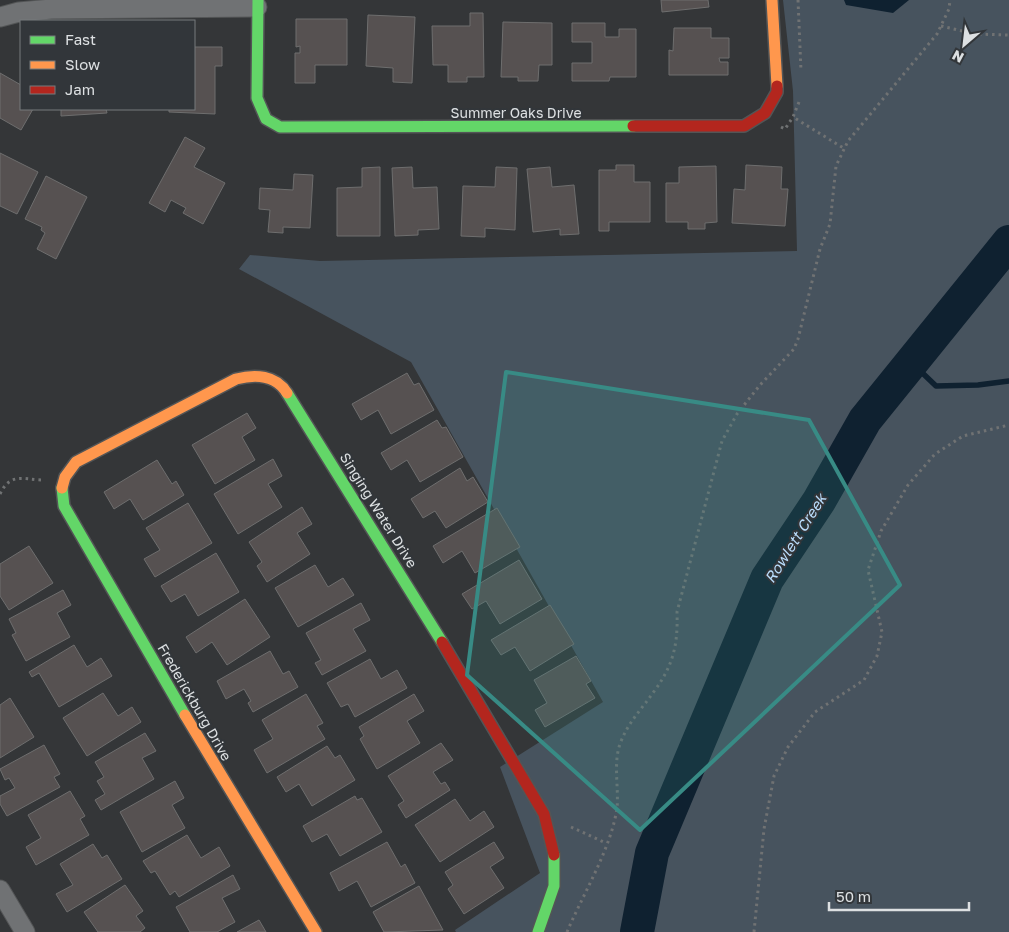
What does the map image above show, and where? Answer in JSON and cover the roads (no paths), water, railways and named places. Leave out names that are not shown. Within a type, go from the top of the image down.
[{"type":"street","name":"Summer Oaks Drive","points":[[257,3],[257,98],[259,110],[265,120],[276,126],[287,128],[744,126],[765,113],[777,92],[772,0]]},
{"type":"street","points":[[0,17],[19,12],[51,8],[257,3]]},
{"type":"street","name":"Singing Water Drive","points":[[62,482],[67,470],[76,462],[236,379],[261,375],[283,386],[404,577],[544,814],[552,846],[555,879],[538,932]]},
{"type":"street","name":"Frederickburg Drive","points":[[62,482],[61,494],[64,506],[204,747],[316,932]]},
{"type":"street","points":[[0,890],[25,932]]},
{"type":"waterway","name":"Rowlett Creek","points":[[637,932],[652,853],[767,579],[819,501],[865,420],[1009,242]]},
{"type":"waterway","points":[[912,363],[936,386],[978,385],[1009,381]]}]
